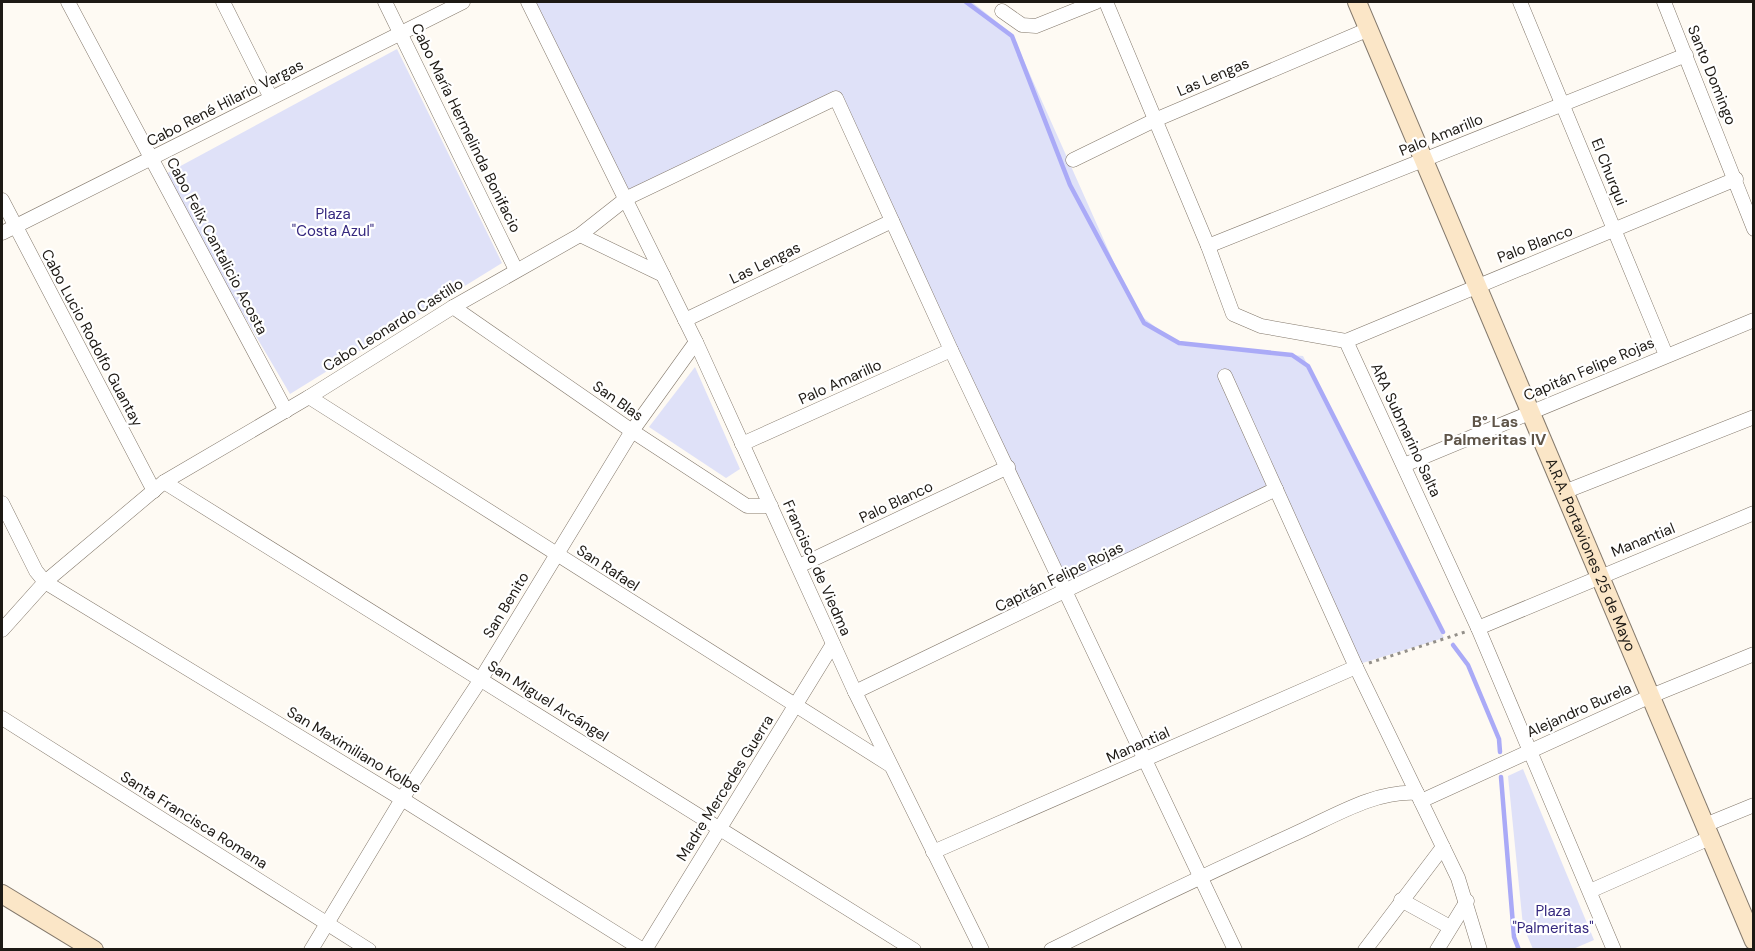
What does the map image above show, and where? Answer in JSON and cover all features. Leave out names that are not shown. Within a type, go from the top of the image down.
[{"type":"street","name":"Cabo Felix Cantalicio Acosta","points":[[68,2],[286,411]]},
{"type":"street","points":[[223,2],[270,96]]},
{"type":"street","name":"Cabo María Hermelinda Bonifacio","points":[[385,2],[516,270]]},
{"type":"street","name":"Cabo René Hilario Vargas","points":[[2,233],[270,96],[402,34],[463,2]]},
{"type":"street","name":"Francisco de Viedma","points":[[528,2],[686,320],[855,692],[980,948]]},
{"type":"street","points":[[1002,11],[1022,25],[1036,26],[1096,2]]},
{"type":"street","points":[[1106,2],[1208,246],[1233,314],[1261,326],[1346,341]]},
{"type":"street","name":"A.R.A. Portaviones 25 de Mayo","points":[[1357,2],[1754,941]]},
{"type":"street","name":"El Churqui","points":[[1520,2],[1666,355]]},
{"type":"street","name":"Santo Domingo","points":[[1664,2],[1754,229]]},
{"type":"street","name":"Las Lengas","points":[[1073,160],[1155,120],[1369,29]]},
{"type":"street","name":"Palo Amarillo","points":[[1208,246],[1686,55]]},
{"type":"street","name":"Cabo Leonardo Castillo","points":[[2,630],[45,582],[159,486],[309,397],[453,307],[580,235],[627,198],[836,98],[892,221]]},
{"type":"street","name":"Palo Blanco","points":[[1346,341],[1478,284],[1736,179]]},
{"type":"street","name":"Cabo Lucio Rodolfo Guantay","points":[[2,200],[159,486]]},
{"type":"street","points":[[892,221],[1235,950]]},
{"type":"street","name":"Las Lengas","points":[[686,320],[892,221]]},
{"type":"street","points":[[580,235],[663,275]]},
{"type":"street","name":"San Blas","points":[[453,307],[632,431],[747,506],[771,506]]},
{"type":"street","name":"Capitán Felipe Rojas","points":[[1404,465],[1754,320]]},
{"type":"street","name":"ARA Submarino Salta","points":[[1346,341],[1478,628],[1614,950]]},
{"type":"street","name":"San Benito","points":[[311,950],[402,799],[481,679],[632,431],[696,342]]},
{"type":"street","name":"Palo Amarillo","points":[[742,444],[951,350]]},
{"type":"street","points":[[1225,376],[1356,667],[1467,901],[1480,950]]},
{"type":"street","name":"San Rafael","points":[[309,397],[890,765]]},
{"type":"street","points":[[1564,492],[1754,417]]},
{"type":"street","name":"Palo Blanco","points":[[799,566],[1008,467]]},
{"type":"street","name":"San Miguel Arcángel","points":[[159,486],[481,679],[914,950]]},
{"type":"street","name":"Capitán Felipe Rojas","points":[[855,692],[1067,592],[1276,489]]},
{"type":"street","points":[[2,503],[36,571],[45,582]]},
{"type":"street","name":"Manantial","points":[[1478,628],[1754,513]]},
{"type":"street","name":"San Maximiliano Kolbe","points":[[45,582],[402,799],[644,950]]},
{"type":"street","name":"Madre Mercedes Guerra","points":[[644,950],[833,644]]},
{"type":"street","name":"Alejandro Burela","points":[[1419,797],[1651,696],[1754,654]]},
{"type":"street","name":"Manantial","points":[[933,852],[1356,667]]},
{"type":"street","name":"Santa Francisca Romana","points":[[2,718],[369,950]]},
{"type":"street","points":[[1051,950],[1201,876],[1364,803],[1397,791],[1419,797]]},
{"type":"street","points":[[1590,891],[1708,832],[1754,805]]},
{"type":"street","points":[[1365,950],[1443,847]]},
{"type":"street","points":[[2,894],[94,950]]},
{"type":"street","points":[[1401,900],[1450,927]]},
{"type":"street","points":[[1437,950],[1467,901]]},
{"type":"path","points":[[1356,667],[1478,628]]},
{"type":"green space","points":[[529,2],[972,2],[1012,34],[1136,312],[1179,345],[1303,356],[1444,638],[1356,665],[1277,488],[1069,587],[837,96],[627,197]]},
{"type":"green space","name":"Plaza \"Costa Azul\"","points":[[397,49],[502,263],[290,394],[162,176]]},
{"type":"green space","points":[[695,367],[740,469],[726,478],[649,427]]},
{"type":"green space","name":"Plaza \"Palmeritas\"","points":[[1523,769],[1594,940],[1573,949],[1533,949],[1523,926],[1508,776]]},
{"type":"waterway","points":[[966,2],[1012,36],[1070,185],[1144,323],[1179,343],[1292,355],[1308,366],[1443,632]]},
{"type":"waterway","points":[[1453,645],[1468,665],[1499,739],[1500,752]]},
{"type":"waterway","points":[[1501,777],[1514,937],[1519,950]]},
{"type":"district","name":"B° Las Palmeritas IV","points":[[1495,430]]}]
